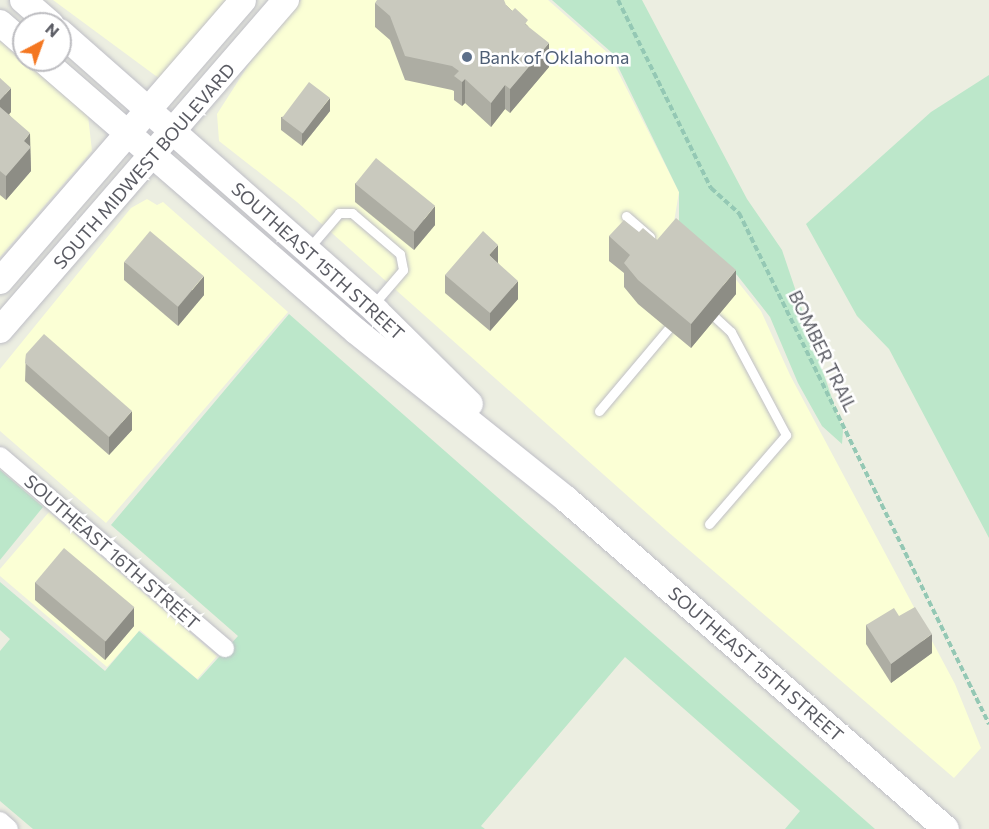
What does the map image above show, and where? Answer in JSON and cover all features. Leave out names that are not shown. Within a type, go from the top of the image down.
[{"type":"main road","points":[[23,0],[37,12]]},
{"type":"main road","name":"SOUTH MIDWEST BOULEVARD","points":[[0,281],[243,0]]},
{"type":"main road","name":"SOUTH MIDWEST BOULEVARD","points":[[0,330],[286,0]]},
{"type":"main road","points":[[0,23],[12,34]]},
{"type":"main road","name":"SOUTHEAST 15TH STREET","points":[[72,43],[372,307],[566,499]]},
{"type":"main road","name":"SOUTHEAST 15TH STREET","points":[[57,72],[357,332],[566,499],[946,829]]},
{"type":"street","name":"SOUTHEAST 16TH STREET","points":[[0,456],[225,648]]},
{"type":"street","points":[[0,821],[9,829]]},
{"type":"lane","points":[[307,249],[339,213],[352,213],[400,254],[403,270],[372,307]]},
{"type":"lane","points":[[626,216],[660,246]]},
{"type":"lane","points":[[709,524],[786,435],[731,332],[716,318]]},
{"type":"lane","points":[[599,411],[668,329]]},
{"type":"path","name":"BOMBER TRAIL","points":[[618,0],[711,188],[739,213],[748,230],[989,724]]},
{"type":"shaded area","points":[[53,0],[228,0],[160,79]]},
{"type":"shaded area","points":[[301,0],[548,0],[609,54],[679,192],[674,222],[734,277],[761,311],[790,375],[955,684],[981,748],[954,778],[667,531],[297,202],[219,141],[217,114],[262,44]]},
{"type":"shaded area","points":[[552,0],[642,0],[747,199],[782,250],[843,431],[842,444],[822,426],[798,383],[770,317],[737,275],[679,223],[679,192],[611,52]]},
{"type":"shaded area","points":[[0,41],[12,51],[12,72],[36,72],[88,116],[92,151],[0,257]]},
{"type":"shaded area","points":[[989,75],[989,538],[889,349],[857,316],[806,224],[931,112]]},
{"type":"shaded area","points":[[147,199],[157,205],[163,202],[288,312],[106,523],[0,431],[0,369],[131,208]]},
{"type":"shaded area","points":[[289,314],[875,829],[785,829],[800,811],[625,657],[481,826],[485,829],[33,829],[0,801],[0,651],[10,639],[0,630],[0,582],[105,671],[139,631],[198,680],[238,636],[111,525]]},
{"type":"shaded area","points":[[0,470],[43,507],[0,560]]},
{"type":"shaded area","points":[[49,512],[217,656],[197,679],[140,630],[107,667],[0,576],[0,569]]},
{"type":"building","name":"Bank of Oklahoma","points":[[377,0],[504,0],[512,11],[515,8],[528,20],[525,24],[549,43],[510,89],[505,85],[491,103],[465,79],[462,82],[454,76],[459,71],[452,66],[405,56],[390,16],[375,3]]},
{"type":"building","points":[[0,78],[11,88],[0,100]]},
{"type":"building","points":[[309,82],[330,98],[303,134],[282,118]]},
{"type":"building","points":[[0,107],[30,133],[24,141],[31,147],[6,176],[0,171]]},
{"type":"building","points":[[376,158],[435,206],[414,231],[355,184]]},
{"type":"building","points":[[676,218],[736,270],[691,324],[638,280],[624,263],[630,255],[609,236],[624,220],[639,232],[643,228],[657,240]]},
{"type":"building","points":[[150,231],[204,276],[178,307],[124,262]]},
{"type":"building","points":[[483,231],[498,245],[489,255],[518,281],[490,313],[445,275]]},
{"type":"building","points":[[44,334],[132,411],[109,437],[25,363],[26,354]]},
{"type":"building","points":[[64,548],[134,607],[106,642],[35,582]]},
{"type":"building","points":[[915,607],[932,634],[891,664],[866,625],[894,608],[899,616]]},
{"type":"place","name":"Bank of Oklahoma","points":[[467,57]]}]
